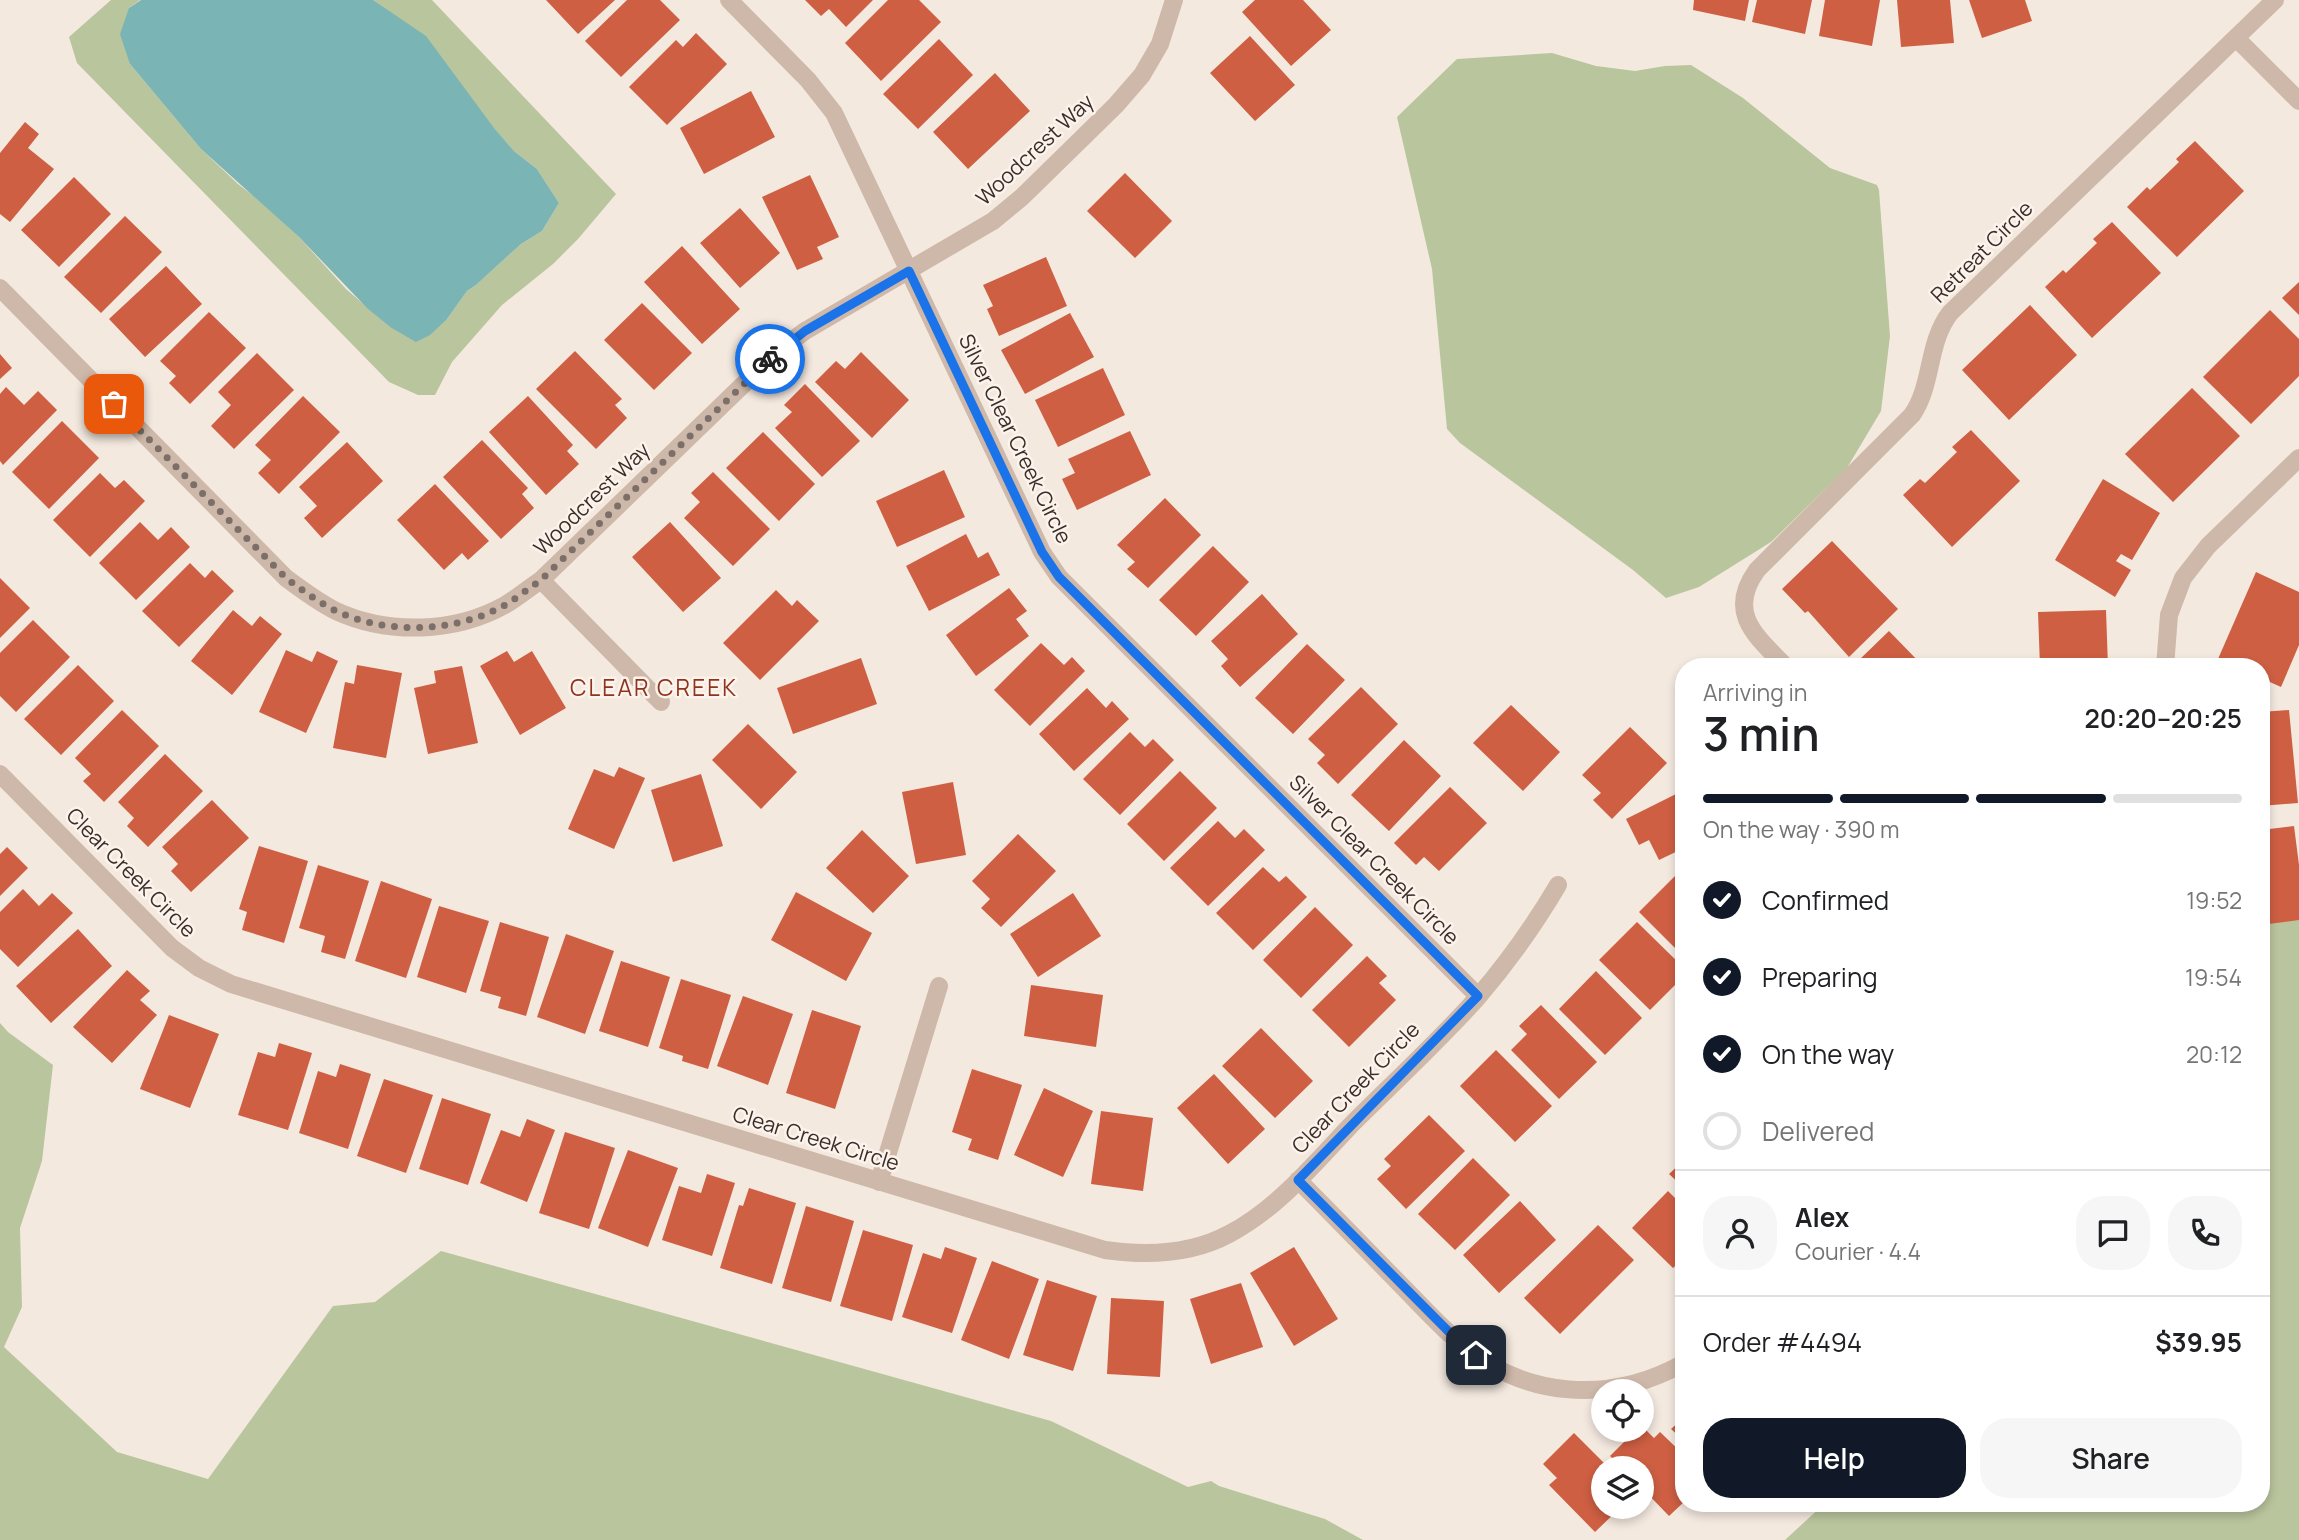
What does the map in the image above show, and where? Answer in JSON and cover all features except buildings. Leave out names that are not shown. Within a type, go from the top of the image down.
[{"type":"street","name":"Silver Clear Creek Circle","points":[[729,0],[808,80],[834,113],[1042,552],[1059,577],[1478,996]]},
{"type":"street","name":"Woodcrest Way","points":[[0,288],[286,578],[314,599],[338,612],[373,623],[409,628],[468,620],[504,605],[541,580],[778,351],[805,331],[993,221],[1022,197],[1116,105],[1142,75],[1160,44],[1174,0]]},
{"type":"street","name":"Retreat Circle","points":[[1777,658],[1755,636],[1745,617],[1745,589],[1757,570],[1912,415],[1920,401],[1937,335],[1950,313],[2275,0]]},
{"type":"street","points":[[2236,38],[2299,101]]},
{"type":"street","points":[[2166,658],[2169,615],[2183,578],[2208,546],[2299,458]]},
{"type":"street","points":[[541,580],[661,702]]},
{"type":"street","name":"Clear Creek Circle","points":[[0,774],[172,948],[199,968],[231,984],[1105,1250],[1135,1254],[1164,1253],[1197,1247],[1228,1235],[1262,1214],[1478,996],[1535,924],[1558,885]]},
{"type":"street","points":[[879,1182],[939,986]]},
{"type":"street","points":[[1298,1180],[1460,1343],[1492,1366],[1528,1382],[1566,1390],[1603,1390],[1636,1384],[1675,1368]]},
{"type":"green space","points":[[111,0],[140,0],[129,8],[130,64],[201,149],[299,237],[346,289],[390,327],[447,319],[467,291],[521,244],[542,231],[559,203],[537,169],[514,151],[395,17],[373,0],[432,0],[616,194],[553,264],[502,305],[452,362],[435,395],[418,395],[389,382],[77,63],[69,37]]},
{"type":"green space","points":[[1552,53],[1596,66],[1635,71],[1691,65],[1743,98],[1830,168],[1877,185],[1879,190],[1890,336],[1881,411],[1847,468],[1771,542],[1699,587],[1666,598],[1633,570],[1460,443],[1447,429],[1432,269],[1397,117],[1457,59]]},
{"type":"green space","points":[[2299,888],[2299,1540],[1785,1540],[1815,1512],[2270,1512],[2270,906]]},
{"type":"green space","points":[[0,1023],[53,1065],[42,1161],[20,1228],[22,1307],[4,1347],[117,1452],[208,1479],[333,1306],[375,1302],[441,1251],[1051,1421],[1188,1487],[1211,1481],[1219,1486],[1325,1519],[1363,1540],[0,1540]]},
{"type":"water","points":[[141,0],[373,0],[426,36],[494,128],[514,151],[537,169],[559,203],[542,231],[521,244],[467,291],[447,319],[430,335],[416,342],[390,327],[367,308],[299,237],[201,149],[130,64],[120,34],[129,8]]},
{"type":"way so far","points":[[114,404],[286,578],[314,599],[338,612],[373,623],[409,628],[468,620],[504,605],[541,580],[770,359]]},
{"type":"district","name":"CLEAR CREEK","points":[[654,688]]},
{"type":"route","points":[[770,359],[805,331],[909,271],[1042,552],[1059,577],[1478,996],[1298,1180],[1460,1343],[1476,1355]]}]
